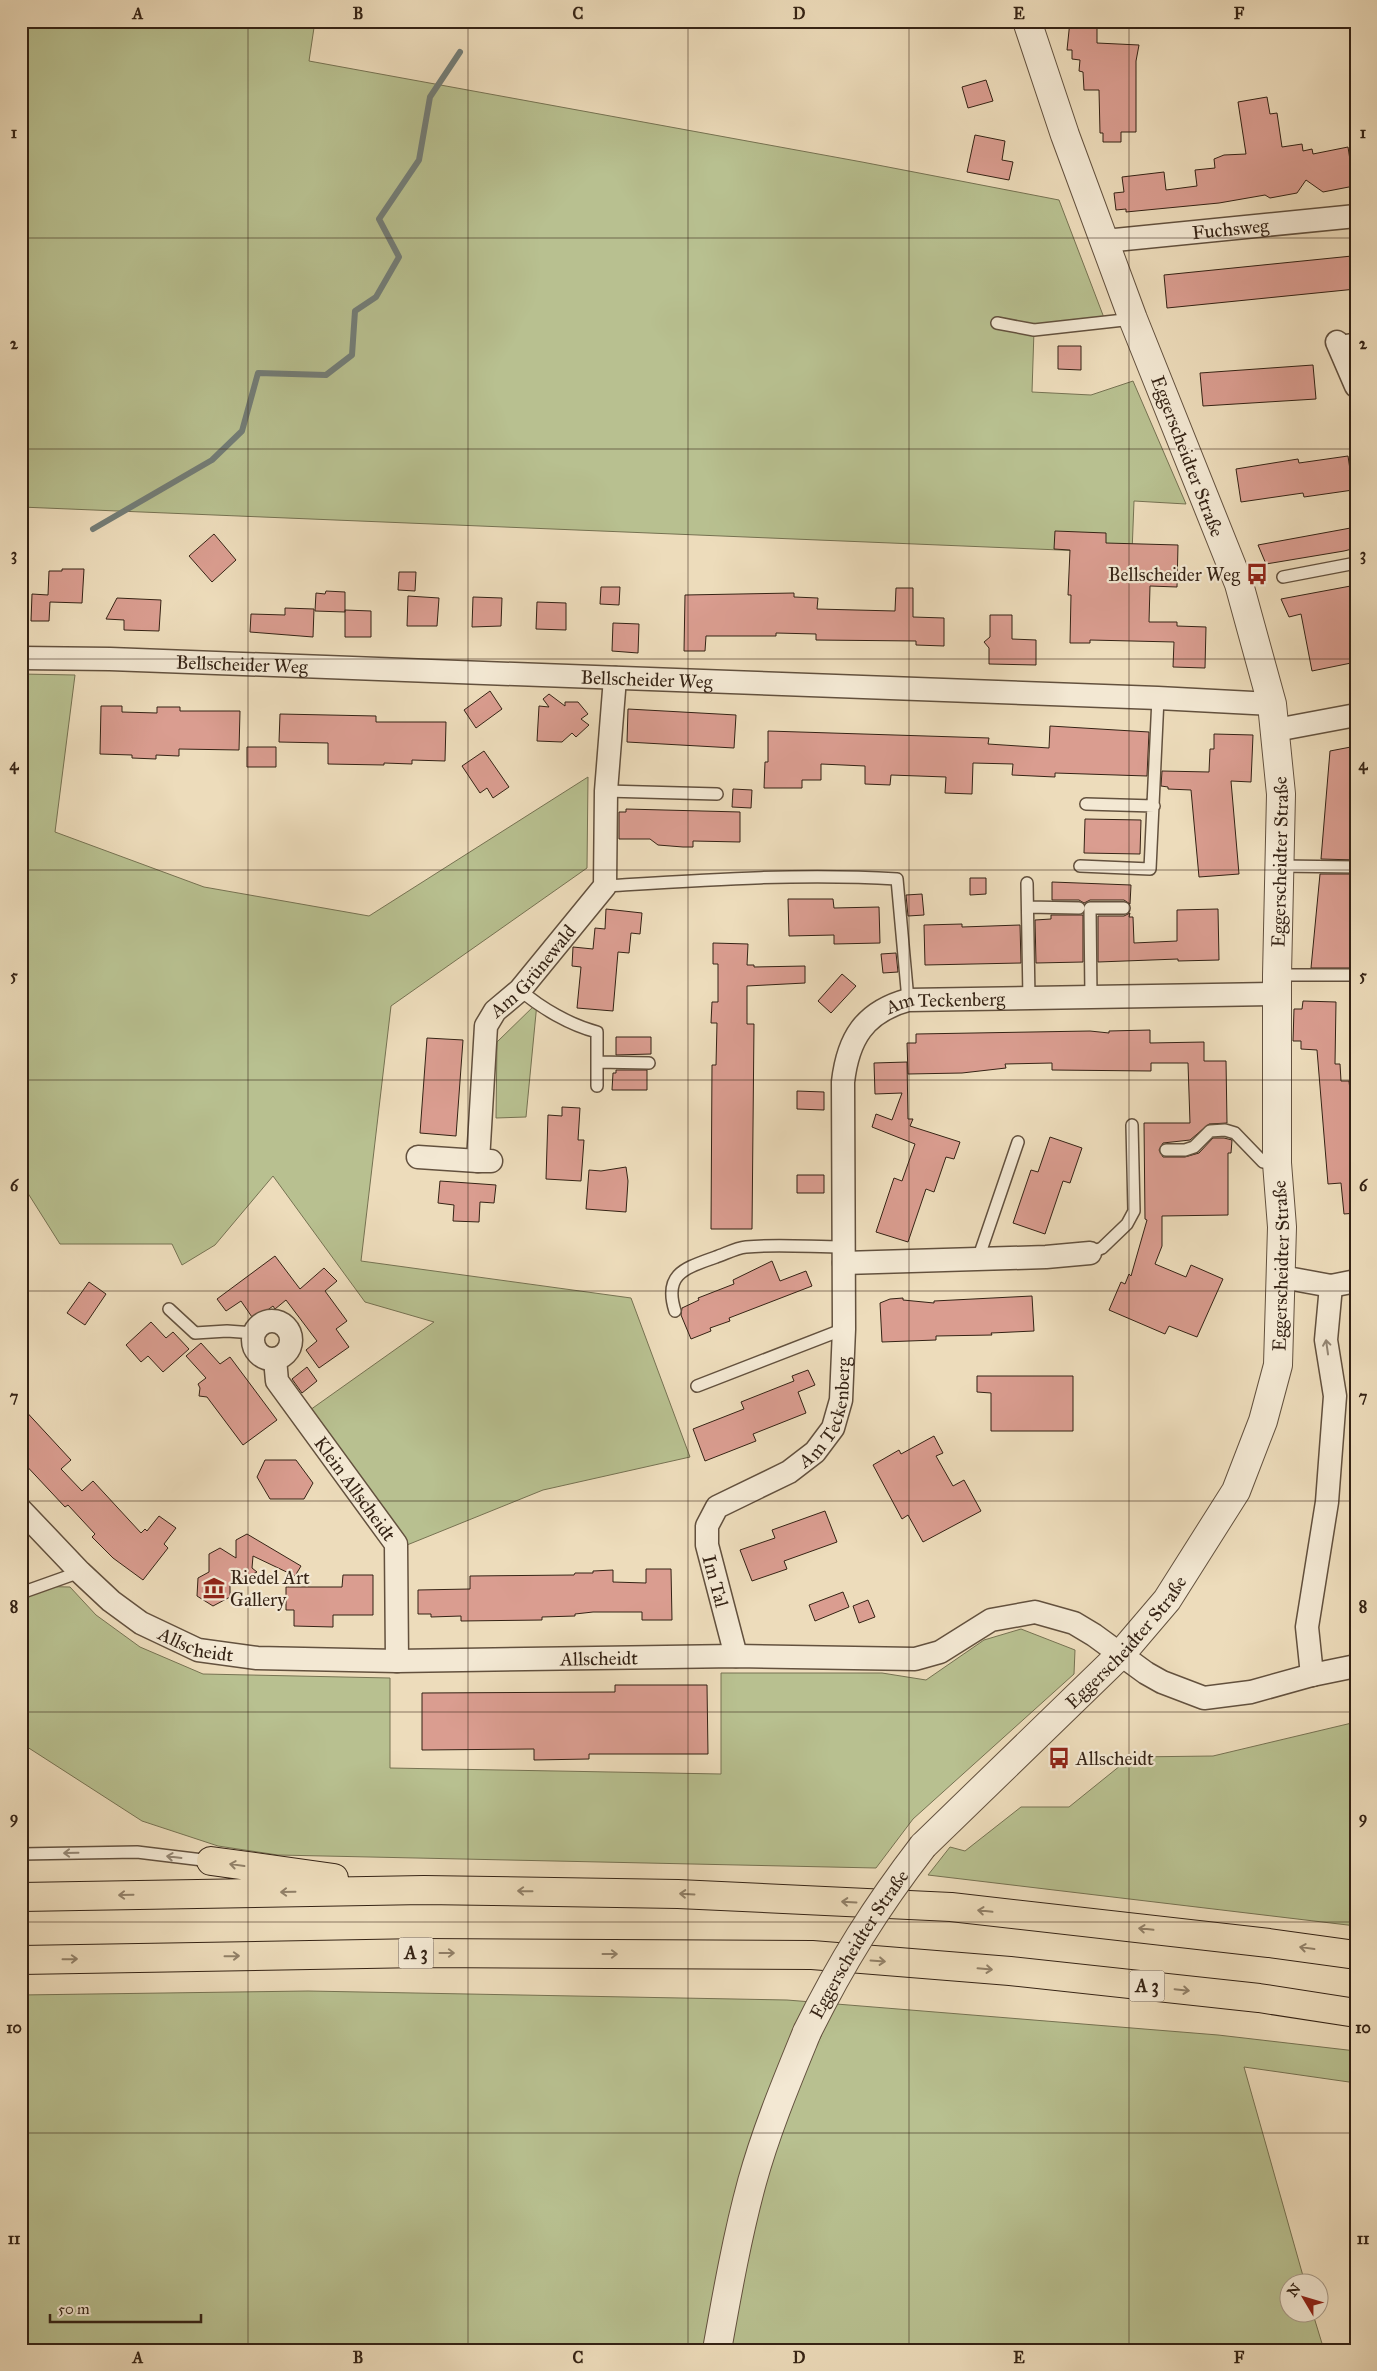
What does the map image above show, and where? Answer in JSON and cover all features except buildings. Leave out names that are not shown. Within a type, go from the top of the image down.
[{"type":"highway","points":[[211,1861],[424,1890]]},
{"type":"highway","points":[[21,1897],[424,1890],[678,1894],[951,1908],[1269,1942],[1356,1955]]},
{"type":"highway","name":"A 3","points":[[21,1960],[422,1953],[812,1955],[1020,1972],[1259,1998],[1356,2013]]},
{"type":"street","name":"Eggerscheidter Straße","points":[[716,2350],[752,2181],[769,2128],[807,2032],[832,1981],[856,1939],[885,1895],[923,1846],[1121,1654],[1167,1600],[1236,1491],[1264,1422],[1278,1365],[1282,1277],[1282,1227],[1277,1163],[1277,984],[1281,794],[1274,717],[1239,584],[1133,320],[1065,135],[1027,21]]},
{"type":"street","name":"Fuchsweg","points":[[1105,241],[1356,216]]},
{"type":"street","points":[[1346,340],[1356,386]]},
{"type":"street","name":"Bellscheider Weg","points":[[21,658],[110,659],[1158,698],[1274,717],[1356,715]]},
{"type":"street","points":[[605,886],[606,790],[615,678]]},
{"type":"street","name":"Am Grünewald","points":[[418,1157],[484,1161],[486,1026],[495,1011],[520,990],[605,886]]},
{"type":"street","name":"Am Teckenberg","points":[[718,1507],[789,1472],[815,1452],[833,1428],[841,1400],[844,1329],[843,1082],[846,1057],[856,1037],[870,1019],[888,1005],[908,1000],[1091,997],[1277,984]]},
{"type":"street","points":[[843,1255],[978,1259],[1046,1257],[1090,1253]]},
{"type":"street","points":[[1282,1277],[1332,1286],[1356,1281]]},
{"type":"street","points":[[1312,1675],[1307,1626],[1327,1502],[1335,1396],[1326,1340],[1332,1286]]},
{"type":"street","points":[[267,1321],[281,1322],[291,1334],[288,1351],[275,1359],[268,1359],[257,1352],[252,1343],[254,1334],[259,1325],[267,1321]]},
{"type":"street","name":"Klein Allscheidt","points":[[275,1359],[277,1381],[396,1544],[397,1661]]},
{"type":"street","name":"Im Tal","points":[[718,1507],[707,1526],[707,1545],[736,1656]]},
{"type":"street","name":"Allscheidt","points":[[21,1510],[80,1572],[111,1601],[141,1623],[198,1650],[257,1658],[397,1661],[736,1656],[915,1659],[940,1652],[991,1620],[1035,1612],[1074,1623],[1162,1682],[1204,1698],[1251,1692],[1312,1675],[1356,1666]]},
{"type":"lane","points":[[997,322],[1034,330],[1133,320]]},
{"type":"lane","points":[[1283,577],[1356,563]]},
{"type":"lane","points":[[1080,866],[1150,869],[1158,698]]},
{"type":"lane","points":[[606,790],[718,794]]},
{"type":"lane","points":[[1086,804],[1154,806]]},
{"type":"lane","points":[[1280,866],[1356,867]]},
{"type":"lane","points":[[605,886],[784,876],[837,875],[897,879],[908,1000]]},
{"type":"lane","points":[[1027,882],[1029,999]]},
{"type":"lane","points":[[1028,907],[1079,908]]},
{"type":"lane","points":[[1091,997],[1090,908],[1124,908]]},
{"type":"lane","points":[[1277,984],[1356,975]]},
{"type":"lane","points":[[520,990],[533,1001],[566,1020],[584,1029],[597,1032],[598,1062],[596,1086]]},
{"type":"lane","points":[[598,1062],[649,1063]]},
{"type":"lane","points":[[1090,1253],[1102,1248],[1127,1224],[1134,1211],[1132,1125]]},
{"type":"lane","points":[[1166,1150],[1185,1150],[1194,1147],[1210,1132],[1225,1130],[1235,1133],[1263,1162],[1277,1163]]},
{"type":"lane","points":[[978,1259],[1018,1142]]},
{"type":"lane","points":[[676,1311],[670,1295],[672,1282],[683,1270],[744,1247],[843,1255]]},
{"type":"lane","points":[[169,1309],[195,1333],[227,1331],[254,1334]]},
{"type":"lane","points":[[696,1386],[844,1329]]},
{"type":"lane","points":[[21,1593],[80,1572]]},
{"type":"lane","points":[[21,1854],[137,1852],[211,1861]]},
{"type":"green space","points":[[21,21],[315,21],[309,61],[1059,200],[1106,323],[1034,330],[1032,392],[1091,395],[1133,381],[1186,504],[1134,501],[1132,553],[21,507]]},
{"type":"green space","points":[[21,674],[75,675],[55,832],[204,887],[369,916],[588,777],[587,868],[391,1006],[361,1261],[631,1298],[690,1457],[543,1490],[407,1545],[310,1410],[434,1322],[365,1302],[273,1176],[215,1245],[182,1265],[172,1244],[60,1244],[24,1187],[21,1188]]},
{"type":"green space","points":[[537,1003],[526,1117],[496,1118],[497,1042]]},
{"type":"green space","points":[[21,1586],[70,1587],[96,1615],[140,1647],[203,1674],[390,1678],[390,1768],[721,1774],[721,1673],[882,1673],[926,1680],[984,1640],[1021,1629],[1075,1650],[1074,1674],[913,1819],[876,1868],[278,1855],[218,1846],[142,1821],[21,1743]]},
{"type":"green space","points":[[1356,1722],[1356,1926],[928,1875],[950,1847],[965,1851],[1021,1807],[1069,1807],[1131,1757],[1213,1756]]},
{"type":"green space","points":[[308,1991],[787,2000],[1218,2035],[1356,2051],[1356,2083],[1244,2067],[1302,2274],[1280,2274],[1280,2324],[1316,2324],[1324,2350],[21,2350],[21,1995]]},
{"type":"waterway","points":[[93,529],[212,460],[242,431],[258,373],[326,375],[352,355],[355,311],[376,297],[399,257],[379,219],[419,160],[430,97],[460,52]]},
{"type":"place","name":"Bellscheider Weg","points":[[1257,574]]},
{"type":"place","name":"Riedel Art Gallery","points":[[214,1588]]},
{"type":"place","name":"Allscheidt","points":[[1059,1758]]}]
